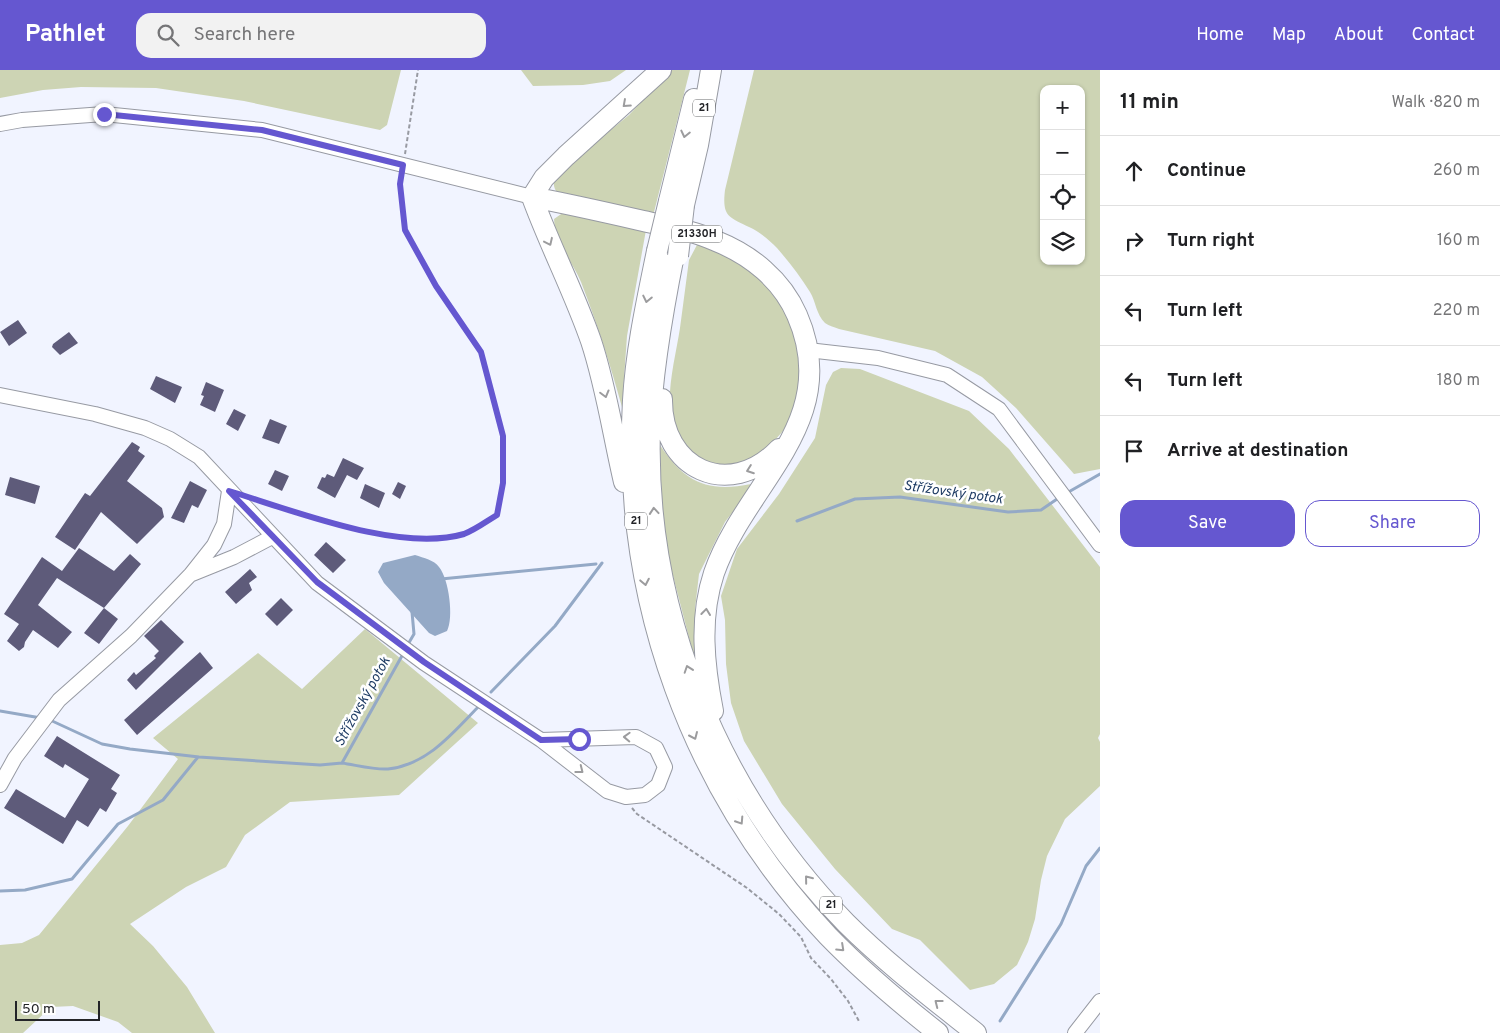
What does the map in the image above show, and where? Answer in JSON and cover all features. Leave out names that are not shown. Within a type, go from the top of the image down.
[{"type":"highway","points":[[638,547],[612,422],[591,342],[566,278],[546,237],[532,196],[544,178],[566,156],[661,70]]},
{"type":"highway","name":"21","points":[[700,70],[677,203],[650,427],[657,547],[669,609],[688,671],[706,717],[750,799],[778,841],[828,902],[884,957],[976,1033]]},
{"type":"highway","name":"21","points":[[677,203],[698,145],[711,70]]},
{"type":"highway","name":"21330H","points":[[532,196],[701,235],[733,248],[764,270],[783,291],[801,323],[808,350]]},
{"type":"highway","name":"21","points":[[670,254],[638,350],[633,398],[633,476],[638,547],[652,615],[670,679],[714,780],[760,853],[819,926],[869,974],[933,1029]]},
{"type":"highway","name":"21","points":[[670,254],[662,394],[663,424],[673,446],[692,465],[704,470],[728,475],[742,473],[762,464],[782,446],[803,409]]},
{"type":"highway","points":[[803,409],[809,380],[808,350]]},
{"type":"highway","name":"21","points":[[721,746],[705,662],[704,631],[709,591],[715,571],[735,528],[780,462],[796,432],[803,409]]},
{"type":"street","name":"21330H","points":[[0,124],[22,120],[104,114],[262,130],[532,196]]},
{"type":"street","points":[[808,350],[878,358],[946,374],[999,409],[1100,545]]},
{"type":"street","points":[[0,395],[95,414],[145,428],[170,439],[199,457],[272,537],[317,582],[424,662],[541,740],[607,791],[626,798],[645,795],[658,785],[665,767],[656,748],[636,737],[541,740]]},
{"type":"street","points":[[0,785],[15,758],[59,700],[131,636],[192,574],[214,546],[224,524],[229,491]]},
{"type":"street","points":[[192,574],[272,537]]},
{"type":"street","points":[[1075,1033],[1100,1001]]},
{"type":"path","points":[[255,499],[370,533],[432,538],[464,534],[497,515],[503,483],[503,436],[481,352],[436,286],[405,230],[400,184],[418,70]]},
{"type":"path","points":[[626,798],[637,814],[761,898],[796,930],[811,958],[831,978],[860,1023]]},
{"type":"green space","points":[[0,70],[401,70],[387,125],[380,130],[244,101],[156,88],[81,87],[43,90],[0,98]]},
{"type":"green space","points":[[521,70],[626,70],[610,81],[583,85],[533,86]]},
{"type":"green space","points":[[671,70],[690,70],[653,216],[558,194],[554,184],[558,173],[629,115]]},
{"type":"green space","points":[[754,70],[1100,70],[1100,469],[1074,474],[1016,408],[982,377],[935,351],[839,329],[825,323],[810,292],[777,248],[753,229],[731,218],[726,210],[724,199]]},
{"type":"green space","points":[[564,212],[646,230],[627,336],[622,407],[587,297],[557,236],[554,219]]},
{"type":"green space","points":[[698,243],[733,259],[763,282],[779,302],[786,315],[796,347],[799,382],[797,399],[792,414],[783,431],[768,447],[748,461],[740,463],[718,464],[696,455],[684,445],[671,417],[671,379],[689,260]]},
{"type":"green space","points":[[841,368],[860,369],[969,411],[1009,449],[1100,567],[1100,734],[1098,738],[1100,742],[1100,786],[1065,819],[1047,856],[1035,919],[1028,942],[1017,965],[994,984],[970,990],[920,940],[892,929],[835,869],[782,804],[744,741],[731,703],[726,664],[725,620],[721,596],[737,549],[779,494],[815,438],[826,385],[833,372]]},
{"type":"green space","points":[[660,445],[678,468],[698,482],[722,487],[751,484],[748,492],[725,522],[699,574],[695,609],[695,661],[670,564],[662,513]]},
{"type":"green space","points":[[365,629],[478,723],[399,795],[290,802],[245,835],[226,867],[186,887],[130,924],[153,946],[187,987],[215,1033],[132,1033],[118,1022],[73,1006],[51,1007],[23,1033],[0,1033],[0,945],[22,943],[39,935],[128,826],[178,759],[153,738],[258,653],[302,689]]},
{"type":"water","points":[[415,555],[428,559],[437,565],[443,573],[448,589],[449,625],[447,631],[435,636],[429,633],[384,583],[378,572],[383,563]]},
{"type":"building","points":[[18,320],[27,333],[9,346],[0,332]]},
{"type":"building","points":[[69,332],[78,343],[60,355],[52,347],[53,344]]},
{"type":"building","points":[[156,376],[182,387],[175,403],[150,389]]},
{"type":"building","points":[[206,382],[224,390],[215,412],[200,405],[204,396],[201,395]]},
{"type":"building","points":[[234,409],[246,415],[238,431],[226,424]]},
{"type":"building","points":[[270,419],[287,426],[279,444],[262,438]]},
{"type":"building","points":[[132,442],[140,447],[138,451],[145,456],[127,481],[162,508],[164,517],[137,544],[101,512],[75,550],[55,537],[85,493],[90,496]]},
{"type":"building","points":[[343,458],[364,468],[357,480],[347,475],[335,498],[317,488],[322,477],[325,478],[327,474],[334,477]]},
{"type":"building","points":[[275,470],[289,476],[282,491],[268,484]]},
{"type":"building","points":[[10,477],[40,486],[35,504],[5,495]]},
{"type":"building","points":[[190,481],[207,490],[198,508],[192,505],[184,523],[171,518]]},
{"type":"building","points":[[398,482],[406,486],[400,499],[392,494]]},
{"type":"building","points":[[365,484],[385,493],[379,508],[360,498]]},
{"type":"building","points":[[326,542],[346,560],[333,573],[314,555]]},
{"type":"building","points":[[79,548],[114,571],[130,554],[141,564],[104,608],[57,578],[38,605],[72,632],[58,648],[33,630],[24,647],[19,651],[7,641],[19,624],[4,614],[42,557],[62,571]]},
{"type":"building","points":[[250,569],[257,577],[249,583],[252,590],[236,604],[225,592]]},
{"type":"building","points":[[281,598],[293,610],[277,626],[265,614]]},
{"type":"building","points":[[104,608],[118,619],[99,644],[84,633]]},
{"type":"building","points":[[161,620],[184,642],[136,690],[127,680],[134,672],[136,675],[156,658],[154,656],[159,651],[144,636]]},
{"type":"building","points":[[200,652],[213,668],[137,735],[124,720]]},
{"type":"building","points":[[57,736],[120,775],[111,789],[117,793],[106,812],[100,808],[88,827],[77,820],[63,844],[4,808],[16,789],[65,818],[89,779],[65,764],[63,768],[44,756]]},
{"type":"waterway","name":"Střížovský potok","points":[[1065,494],[1100,474]]},
{"type":"waterway","name":"Střížovský potok","points":[[797,521],[855,499],[900,497],[1008,512],[1041,510],[1060,497]]},
{"type":"waterway","points":[[491,692],[555,626],[602,563]]},
{"type":"waterway","name":"Střížovský potok","points":[[441,579],[596,564]]},
{"type":"waterway","name":"Střížovský potok","points":[[407,646],[414,634],[412,612]]},
{"type":"waterway","name":"Střížovský potok","points":[[50,720],[102,744],[130,749],[199,757],[320,765],[342,763],[403,654]]},
{"type":"waterway","points":[[342,763],[388,769],[415,761],[449,737],[479,706]]},
{"type":"waterway","name":"Střížovský potok","points":[[0,711],[41,718]]},
{"type":"waterway","points":[[0,891],[25,890],[72,879],[118,824],[163,800],[198,757]]},
{"type":"waterway","points":[[1000,1021],[1061,924],[1086,866],[1100,848]]},
{"type":"route","points":[[104,114],[262,130],[403,165],[400,184],[405,230],[436,286],[481,352],[503,436],[503,483],[497,515],[464,534],[432,538],[370,533],[229,491],[317,582],[424,662],[541,740],[579,739]]}]
